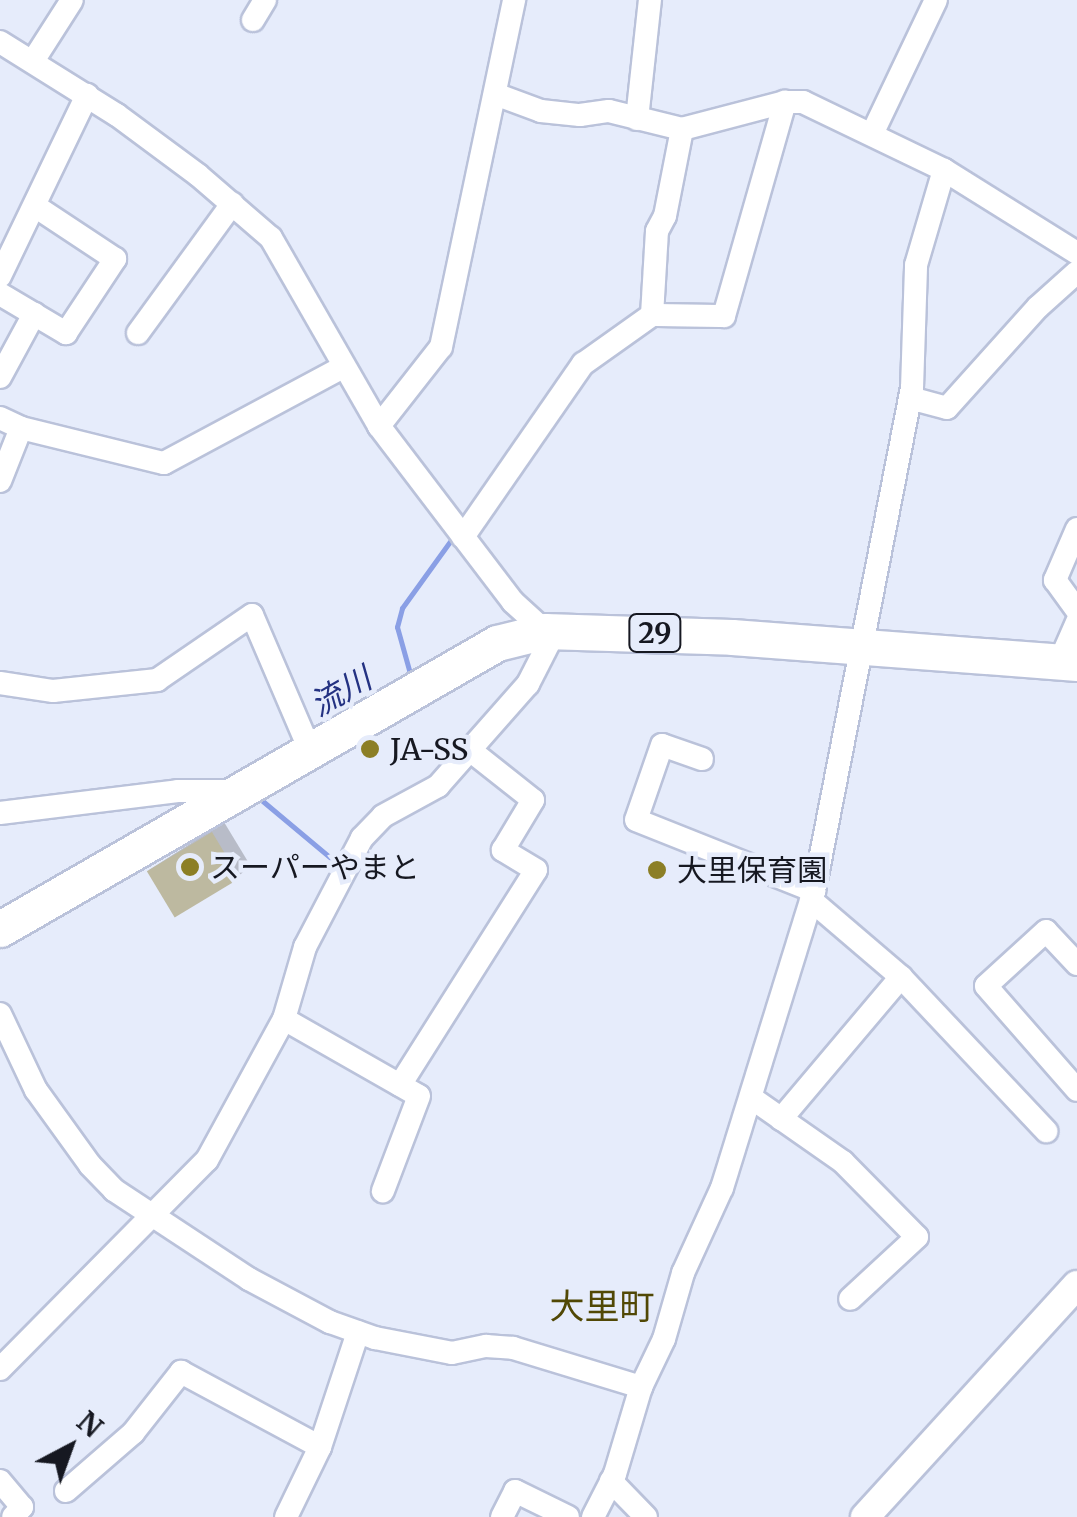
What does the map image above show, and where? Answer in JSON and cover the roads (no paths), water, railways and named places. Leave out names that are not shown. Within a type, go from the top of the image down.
[{"type":"main road","name":"29","points":[[0,929],[250,785],[306,742],[496,643],[551,630],[859,645],[1068,662]]},
{"type":"street","points":[[32,61],[72,0]]},
{"type":"street","points":[[379,426],[440,347],[514,0]]},
{"type":"street","points":[[637,119],[650,0]]},
{"type":"street","points":[[874,132],[936,0]]},
{"type":"street","points":[[0,42],[88,96],[232,204],[284,256],[379,426],[513,602],[551,630],[528,684],[438,786],[383,816],[362,838],[305,948],[284,1018],[207,1160],[0,1369]]},
{"type":"street","points":[[496,94],[541,111],[580,115],[609,111],[682,128],[785,102],[803,102],[874,132],[944,170],[1077,253]]},
{"type":"street","points":[[0,276],[88,96]]},
{"type":"street","points":[[462,537],[574,375],[652,315],[724,316],[785,102]]},
{"type":"street","points":[[652,315],[657,231],[665,216],[682,128]]},
{"type":"street","points":[[593,1517],[611,1481],[642,1387],[664,1340],[682,1273],[722,1188],[753,1099],[813,896],[910,398],[916,265],[944,170]]},
{"type":"street","points":[[138,333],[232,204]]},
{"type":"street","points":[[0,294],[66,333],[115,259],[35,206]]},
{"type":"street","points":[[910,398],[946,408],[1038,307],[1077,272]]},
{"type":"street","points":[[0,377],[34,314]]},
{"type":"street","points":[[0,481],[10,423],[164,463],[343,367]]},
{"type":"street","points":[[1077,529],[1055,580],[1077,610]]},
{"type":"street","points":[[0,682],[54,691],[157,680],[252,615],[306,742]]},
{"type":"street","points":[[1068,662],[1077,622]]},
{"type":"street","points":[[702,759],[662,745],[636,820],[813,896],[901,977],[1046,1131]]},
{"type":"street","points":[[400,1084],[536,870],[503,850],[533,800],[470,750]]},
{"type":"street","points":[[0,813],[250,785]]},
{"type":"street","points":[[1077,964],[1046,931],[986,986],[1077,1090]]},
{"type":"street","points":[[781,1119],[901,977]]},
{"type":"street","points":[[0,1014],[36,1090],[60,1126],[114,1190],[248,1278],[358,1332],[452,1353],[486,1346],[513,1348],[642,1387]]},
{"type":"street","points":[[284,1018],[419,1096],[383,1191]]},
{"type":"street","points":[[753,1099],[842,1162],[917,1238],[850,1299]]},
{"type":"street","points":[[865,1517],[1077,1285]]},
{"type":"street","points":[[286,1517],[320,1447],[358,1332]]},
{"type":"street","points":[[66,1491],[133,1433],[181,1372],[320,1447]]},
{"type":"street","points":[[611,1481],[646,1517]]},
{"type":"street","points":[[0,1482],[22,1506],[13,1517]]},
{"type":"street","points":[[502,1517],[515,1491],[568,1517]]},
{"type":"waterway","name":"流川","points":[[411,677],[397,627],[402,608],[454,536]]},
{"type":"waterway","name":"流川","points":[[259,798],[338,864]]},
{"type":"place","name":"JA-SS","points":[[370,749]]},
{"type":"place","name":"スーパーやまと","points":[[190,867]]},
{"type":"place","name":"大里保育園","points":[[657,870]]},
{"type":"district","name":"大里町","points":[[602,1307]]}]
